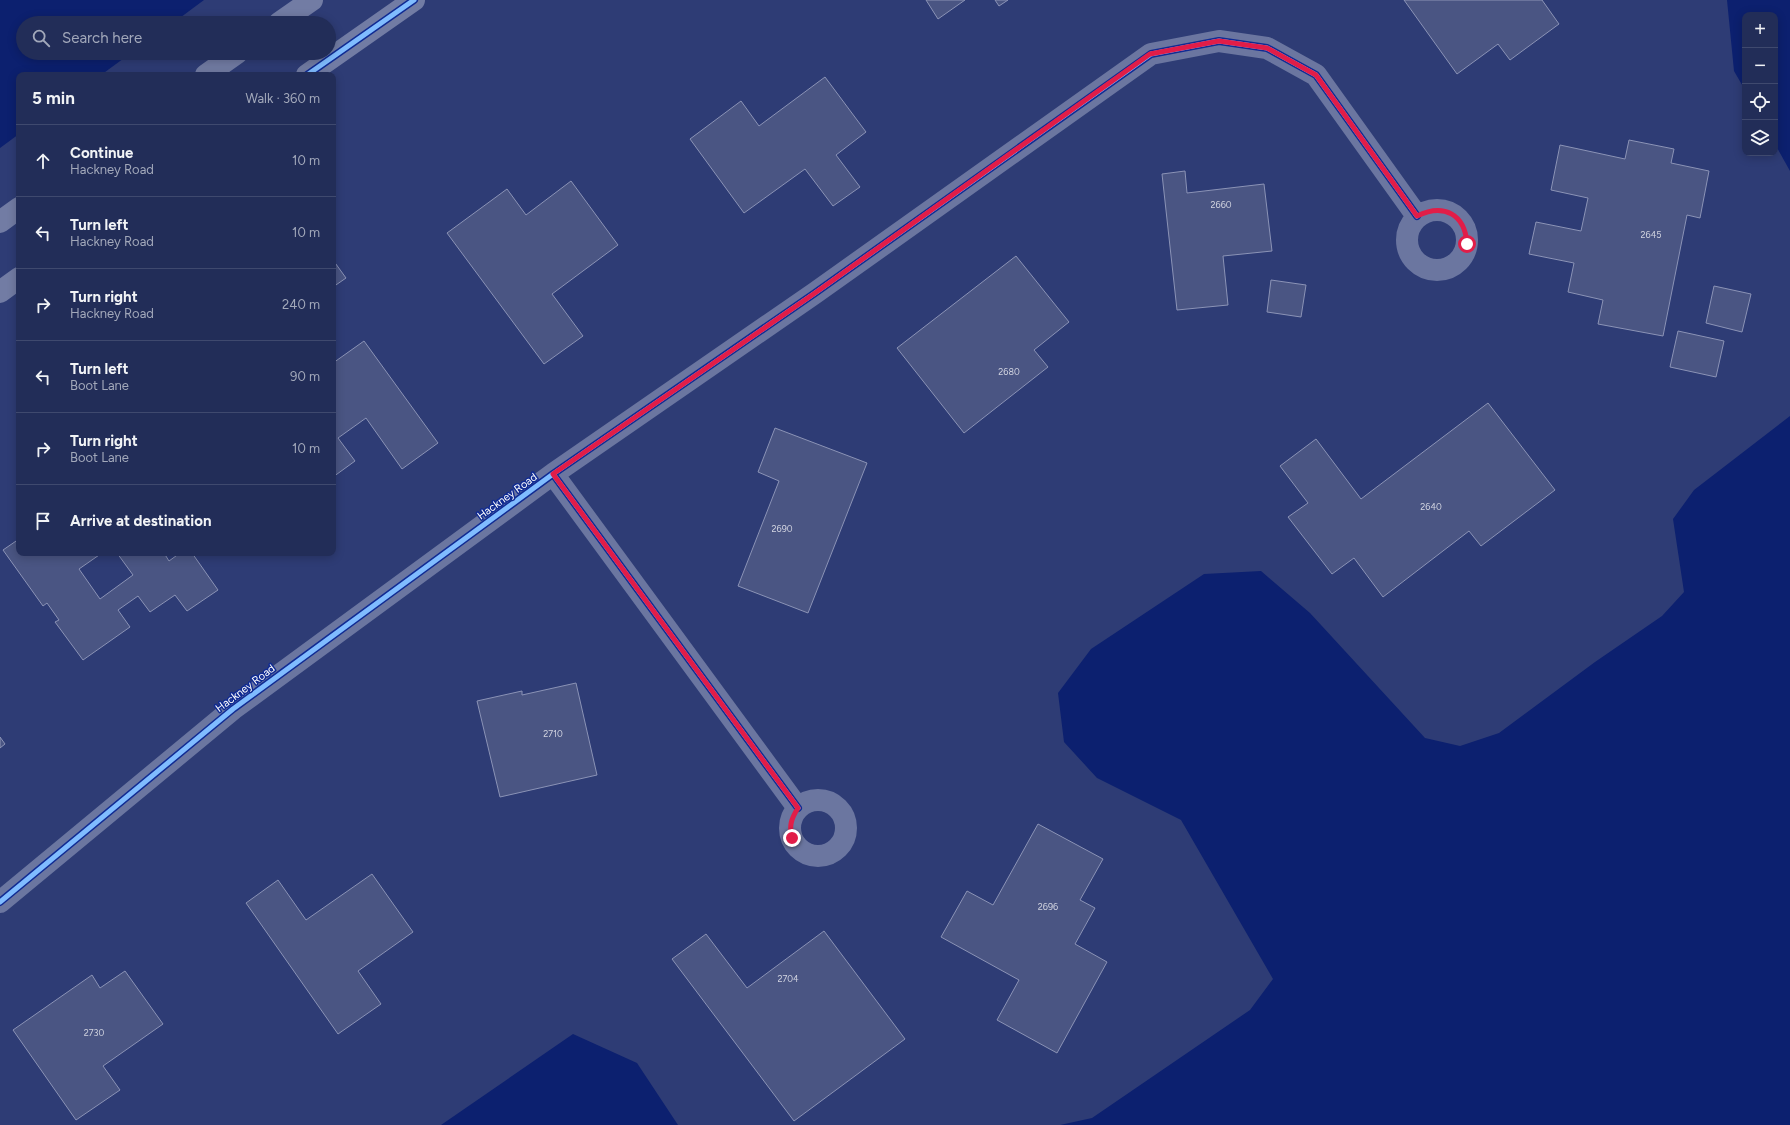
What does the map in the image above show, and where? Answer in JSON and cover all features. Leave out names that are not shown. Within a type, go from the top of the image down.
[{"type":"main road","points":[[289,16],[312,0]]},
{"type":"main road","points":[[336,55],[414,0]]},
{"type":"main road","points":[[210,72],[227,60]]},
{"type":"main road","points":[[311,72],[328,60]]},
{"type":"main road","points":[[0,222],[16,210]]},
{"type":"main road","points":[[0,292],[16,280]]},
{"type":"street","name":"Hackney Road","points":[[0,902],[232,709],[553,474],[821,289],[1150,54],[1219,41],[1267,48],[1316,75],[1417,216]]},
{"type":"street","points":[[553,474],[798,808]]},
{"type":"shaded area","points":[[0,0],[204,0],[182,16],[16,16],[16,60],[121,60],[105,72],[16,72],[16,136],[0,148]]},
{"type":"shaded area","points":[[1727,0],[1790,0],[1790,171],[1778,149],[1778,12],[1742,12],[1742,85],[1734,71]]},
{"type":"shaded area","points":[[1790,416],[1790,1125],[1060,1125],[1092,1118],[1250,1010],[1273,979],[1181,820],[1097,778],[1064,742],[1058,693],[1091,649],[1204,574],[1261,571],[1310,613],[1425,738],[1460,746],[1499,733],[1595,662],[1662,616],[1684,592],[1673,519],[1694,490]]},
{"type":"shaded area","points":[[573,1034],[637,1063],[678,1125],[441,1125]]},
{"type":"building","points":[[926,0],[965,0],[938,19]]},
{"type":"building","points":[[995,0],[1008,0],[999,6]]},
{"type":"building","points":[[1404,0],[1542,0],[1559,24],[1510,60],[1498,44],[1457,74]]},
{"type":"building","points":[[825,77],[866,132],[836,155],[860,187],[833,206],[805,169],[744,213],[690,139],[741,101],[759,126]]},
{"type":"building","points":[[1629,140],[1674,149],[1671,163],[1709,171],[1700,218],[1687,215],[1663,336],[1598,324],[1603,300],[1568,292],[1574,263],[1529,254],[1536,222],[1581,231],[1588,198],[1551,190],[1560,145],[1625,159]]},
{"type":"building","points":[[1185,171],[1187,193],[1264,184],[1272,251],[1223,256],[1228,305],[1177,310],[1162,174]]},
{"type":"building","points":[[571,181],[618,245],[552,294],[583,336],[544,364],[447,233],[507,189],[526,215]]},
{"type":"building","points":[[1016,256],[1069,322],[1034,350],[1048,367],[964,433],[897,348]]},
{"type":"building","points":[[336,264],[346,278],[336,285]]},
{"type":"building","points":[[1271,280],[1306,285],[1301,317],[1267,312]]},
{"type":"building","points":[[1714,286],[1751,294],[1742,332],[1706,323]]},
{"type":"building","points":[[1678,331],[1724,341],[1716,377],[1670,367]]},
{"type":"building","points":[[364,341],[438,443],[402,469],[366,418],[338,438],[355,461],[336,475],[336,361]]},
{"type":"building","points":[[1488,403],[1555,490],[1481,546],[1469,531],[1383,597],[1354,558],[1332,574],[1288,517],[1308,503],[1280,466],[1316,439],[1361,499]]},
{"type":"building","points":[[775,428],[867,463],[808,613],[738,586],[779,481],[758,472]]},
{"type":"building","points":[[16,541],[16,556],[98,556],[79,569],[100,599],[133,575],[119,556],[166,556],[169,561],[176,556],[194,556],[218,590],[187,611],[175,595],[150,612],[138,596],[118,610],[130,627],[83,660],[55,622],[59,620],[47,603],[43,606],[3,550]]},
{"type":"building","points":[[576,683],[597,775],[500,797],[477,701],[522,691],[522,695]]},
{"type":"building","points":[[0,737],[5,744],[0,748]]},
{"type":"building","points":[[1038,824],[1103,859],[1080,900],[1095,908],[1075,944],[1107,962],[1057,1053],[997,1020],[1019,980],[941,937],[967,891],[993,905]]},
{"type":"building","points":[[372,874],[413,932],[358,971],[381,1004],[338,1034],[246,903],[278,880],[306,920]]},
{"type":"building","points":[[824,931],[905,1039],[794,1121],[672,959],[706,934],[747,988]]},
{"type":"building","points":[[125,971],[163,1024],[103,1066],[120,1090],[76,1120],[13,1030],[92,975],[100,988]]},
{"type":"cycle path","points":[[336,55],[414,0]]},
{"type":"cycle path","points":[[0,902],[233,709],[553,474],[815,293],[1151,54],[1219,41],[1267,48],[1316,75],[1417,216]]},
{"type":"cycle path","points":[[311,72],[328,60]]},
{"type":"cycle path","points":[[553,474],[798,808]]},
{"type":"route","points":[[792,838],[790,828],[792,817],[798,808],[553,474],[815,293],[1150,54],[1219,41],[1267,48],[1316,75],[1417,216],[1428,210],[1440,210],[1452,213],[1461,221],[1466,232],[1467,244]]}]
